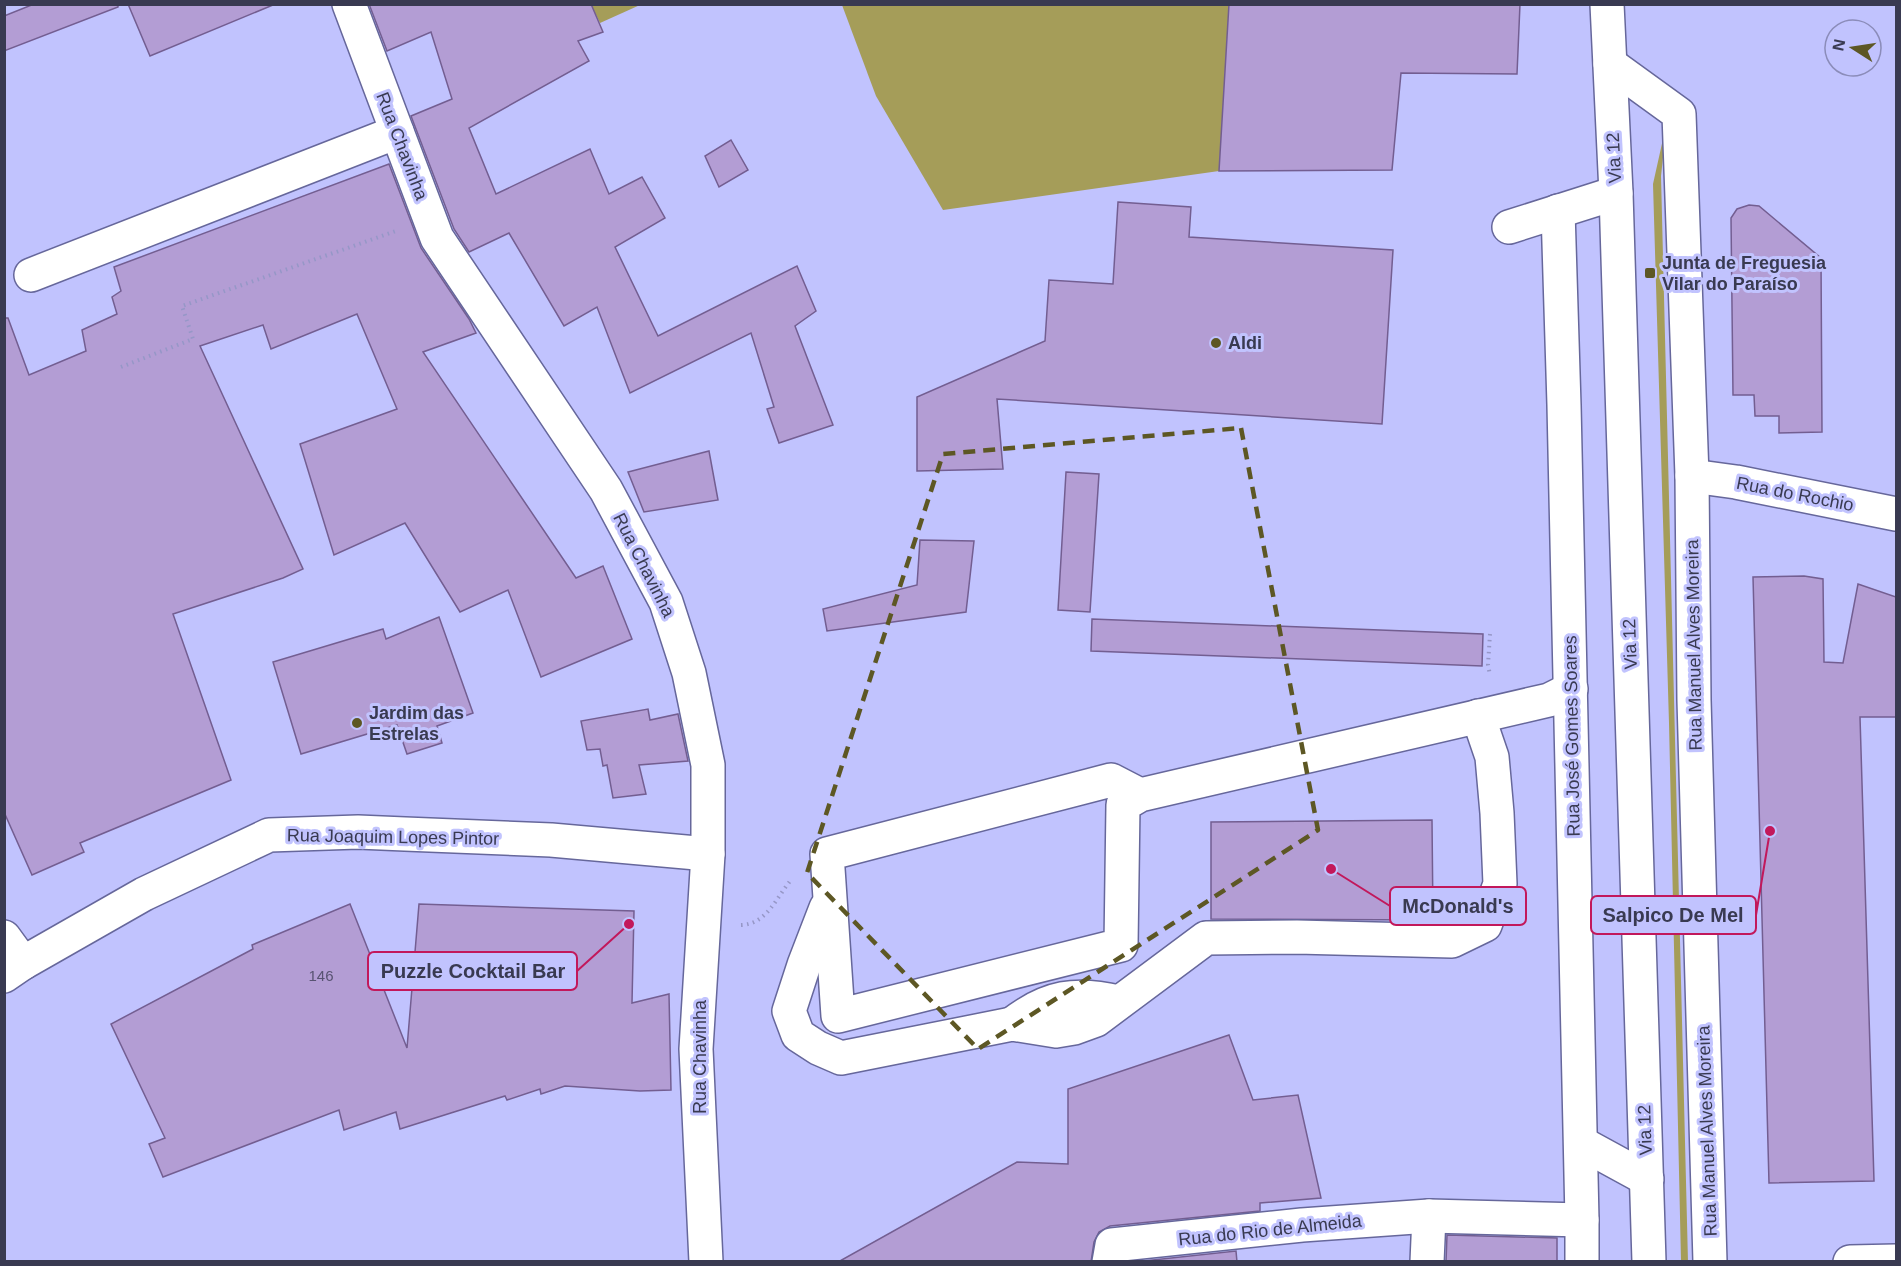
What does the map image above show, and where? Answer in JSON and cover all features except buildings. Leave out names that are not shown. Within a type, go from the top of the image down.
[{"type":"street","name":"Rua Chavinha","points":[[349,4],[437,238],[606,490],[666,602],[689,673],[708,765],[708,854],[696,1049],[706,1262]]},
{"type":"street","name":"Via 12","points":[[1610,12],[1649,1262]]},
{"type":"street","name":"Rua Manuel Alves Moreira","points":[[1610,64],[1679,114],[1692,477],[1694,700],[1710,1262]]},
{"type":"street","points":[[31,275],[397,132]]},
{"type":"street","points":[[1509,226],[1616,193]]},
{"type":"street","name":"Rua José Gomes Soares","points":[[1558,211],[1571,689],[1582,1262]]},
{"type":"street","name":"Rua do Rochio","points":[[1692,477],[1737,482],[1896,514]]},
{"type":"street","points":[[1140,795],[1111,780],[827,854],[838,1016],[1121,945],[1123,805],[1140,795],[1549,700],[1571,689]]},
{"type":"street","points":[[830,899],[789,1011],[798,1035],[818,1048],[841,1058],[1012,1023],[1056,1031],[1074,1028],[1095,1020],[1206,938],[1297,937],[1452,941],[1485,925],[1500,884],[1492,757],[1478,716]]},
{"type":"street","name":"Rua Joaquim Lopes Pintor","points":[[11,958],[269,835],[358,832],[483,837],[551,840],[708,854]]},
{"type":"street","points":[[1581,1143],[1647,1179]]},
{"type":"street","points":[[1427,1262],[1429,1216]]},
{"type":"street","name":"Rua do Rio de Almeida","points":[[1111,1253],[1205,1236],[1302,1225],[1429,1216],[1582,1220]]},
{"type":"street","points":[[1850,1262],[1896,1261]]},
{"type":"path","points":[[121,367],[193,339],[182,306],[430,219]]},
{"type":"path","points":[[1490,634],[1488,665],[1491,676]]},
{"type":"path","points":[[735,925],[753,924],[763,918],[796,876]]},
{"type":"highlighted area","points":[[1241,428],[1318,830],[978,1049],[807,873],[943,454]]},
{"type":"shaded area","points":[[591,5],[640,5],[600,23]]},
{"type":"shaded area","points":[[842,5],[1229,5],[1219,171],[943,210],[876,96]]},
{"type":"shaded area","points":[[1667,121],[1661,176],[1688,1262],[1681,1261],[1669,723],[1653,184]]},
{"type":"place","name":"Junta de Freguesia Vilar do Paraíso","points":[[1650,273]]},
{"type":"place","name":"Aldi","points":[[1216,343]]},
{"type":"place","name":"Jardim das Estrelas","points":[[357,723]]},
{"type":"place","name":"Salpico De Mel","points":[[1770,831]]},
{"type":"place","name":"McDonald's","points":[[1331,869]]},
{"type":"place","name":"Puzzle Cocktail Bar","points":[[629,924]]}]
